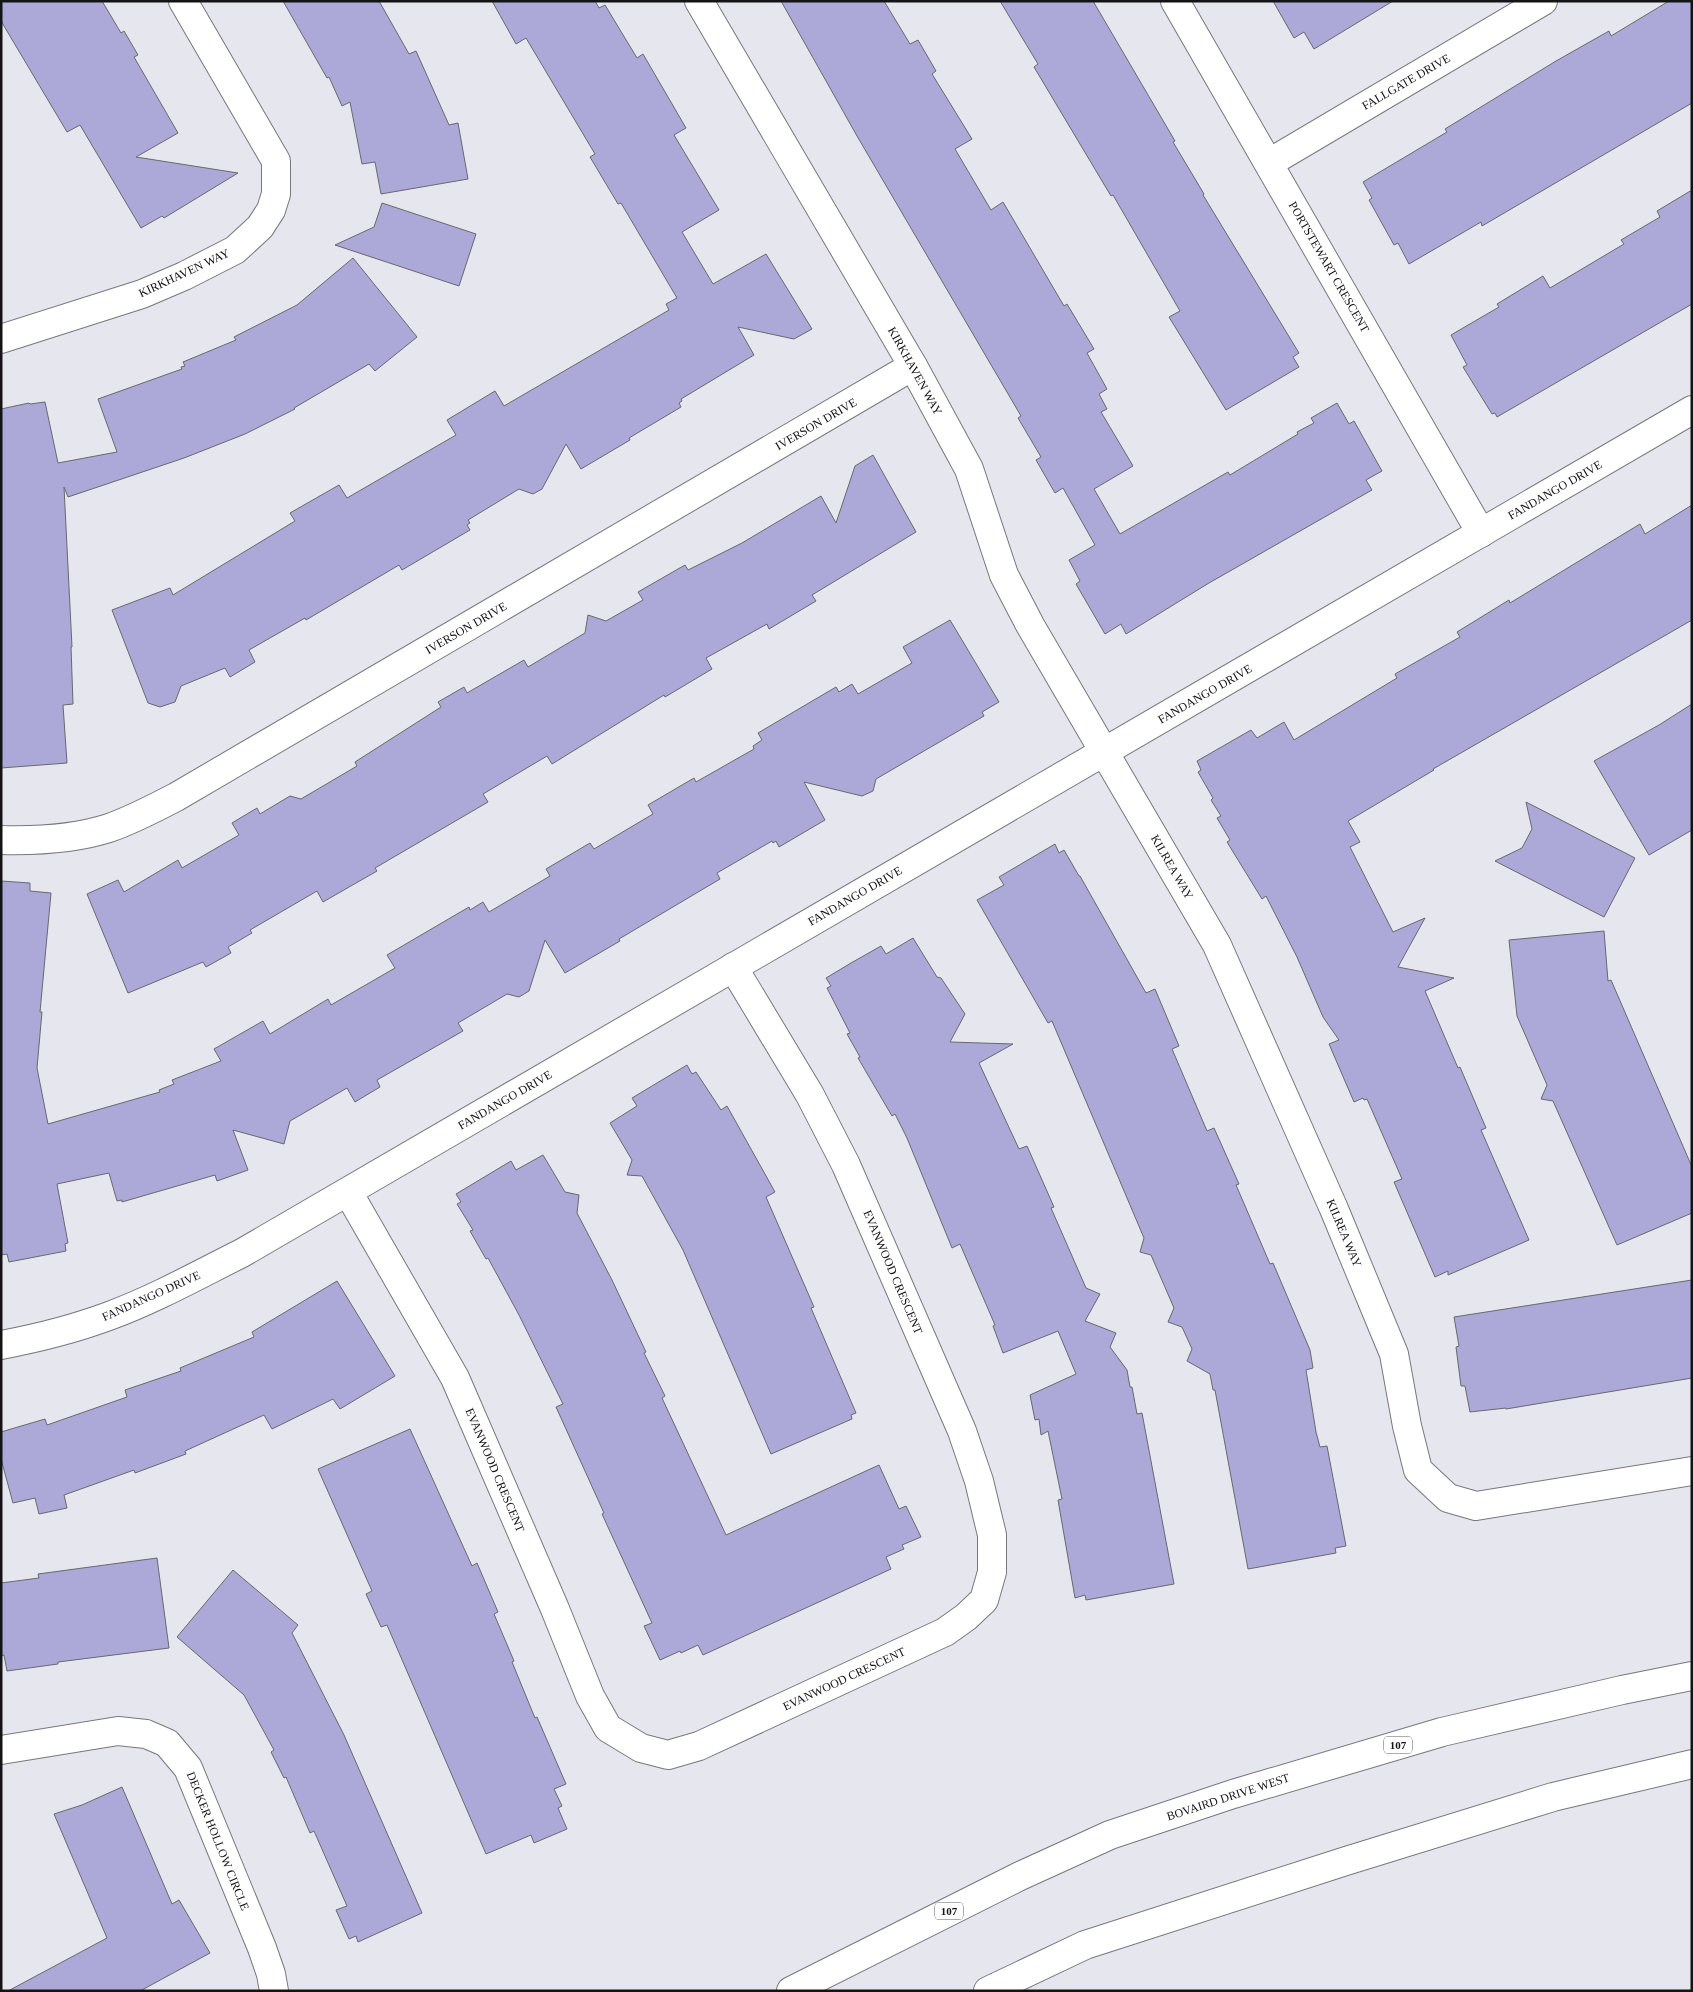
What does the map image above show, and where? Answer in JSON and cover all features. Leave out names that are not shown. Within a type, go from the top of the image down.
[{"type":"street","name":"KIRKHAVEN WAY","points":[[1,339],[142,294],[184,276],[235,250],[260,227],[271,210],[276,194],[276,161],[183,1]]},
{"type":"street","name":"KIRKHAVEN WAY","points":[[699,1],[913,366],[969,469],[1004,575],[1030,625],[1105,752]]},
{"type":"street","name":"PORTSTEWART CRESCENT","points":[[1175,1],[1481,533]]},
{"type":"street","name":"FALLGATE DRIVE","points":[[1269,163],[1543,1]]},
{"type":"street","name":"IVERSON DRIVE","points":[[1,840],[51,838],[86,834],[110,827],[176,797],[913,366]]},
{"type":"street","name":"FANDANGO DRIVE","points":[[1,1346],[39,1338],[109,1316],[175,1287],[242,1253],[1692,410]]},
{"type":"street","name":"KILREA WAY","points":[[1105,752],[1217,944],[1334,1209],[1394,1354],[1407,1426],[1418,1470],[1448,1498],[1476,1506],[1692,1471]]},
{"type":"street","name":"EVANWOOD CRESCENT","points":[[348,1192],[455,1378],[555,1609],[590,1696],[608,1728],[641,1748],[668,1755],[699,1746],[944,1632],[966,1617],[984,1600],[992,1572],[992,1536],[979,1481],[962,1431],[846,1165],[810,1095],[733,967]]},
{"type":"street","name":"BOVAIRD DRIVE WEST","points":[[791,1991],[1020,1876],[1110,1835],[1233,1794],[1442,1732],[1622,1690],[1692,1676]]},
{"type":"street","name":"DECKER HOLLOW CIRCLE","points":[[1,1750],[118,1731],[146,1734],[167,1742],[188,1768],[262,1948],[271,1974],[274,1991]]},
{"type":"street","points":[[988,1991],[1085,1945],[1553,1797],[1692,1764]]},
{"type":"building","points":[[1,1],[102,1],[121,33],[124,31],[138,55],[134,57],[178,133],[136,157],[238,173],[164,218],[162,216],[141,228],[80,125],[67,132],[1,21]]},
{"type":"building","points":[[283,1],[379,1],[409,54],[416,51],[449,125],[458,123],[468,179],[381,194],[375,162],[362,164],[350,102],[342,106],[329,77],[327,78]]},
{"type":"building","points":[[492,1],[595,1],[599,8],[605,5],[637,58],[643,54],[686,128],[674,135],[719,210],[682,232],[713,284],[766,254],[812,329],[794,339],[738,327],[754,355],[681,399],[682,401],[679,403],[681,407],[629,438],[630,440],[581,469],[566,444],[542,489],[533,494],[519,489],[468,520],[470,523],[467,525],[470,530],[402,570],[399,565],[306,620],[305,618],[249,650],[255,662],[230,677],[225,668],[181,686],[175,702],[160,707],[148,703],[112,610],[170,588],[173,595],[295,521],[290,513],[339,485],[347,498],[456,435],[447,420],[495,391],[504,406],[669,310],[666,304],[677,298],[621,203],[618,204],[590,157],[595,154],[526,38],[516,44]]},
{"type":"building","points":[[781,1],[884,1],[910,44],[918,40],[936,71],[932,74],[972,139],[955,149],[991,210],[1003,202],[1064,306],[1067,304],[1094,349],[1087,353],[1107,389],[1099,394],[1107,409],[1101,412],[1133,466],[1094,489],[1120,534],[1228,472],[1230,475],[1298,434],[1297,432],[1314,423],[1311,418],[1337,403],[1349,424],[1354,421],[1382,471],[1366,480],[1372,490],[1209,583],[1126,634],[1121,624],[1105,634],[1076,584],[1080,581],[1069,560],[1095,545],[1063,488],[1055,493],[1036,460],[1041,457],[1018,418],[1021,416],[857,136]]},
{"type":"building","points":[[1000,1],[1093,1],[1175,141],[1173,142],[1203,195],[1299,353],[1293,357],[1299,367],[1226,410],[1169,317],[1180,311],[1113,195],[1111,196],[1034,67],[1038,64]]},
{"type":"building","points":[[1273,1],[1393,1],[1314,49],[1304,32],[1294,38]]},
{"type":"building","points":[[1669,1],[1692,1],[1692,103],[1482,226],[1481,222],[1409,264],[1398,243],[1394,245],[1369,200],[1372,198],[1363,182],[1447,132],[1445,129],[1556,61],[1609,31],[1611,36]]},
{"type":"building","points":[[1692,190],[1692,304],[1497,417],[1495,413],[1492,414],[1463,367],[1467,365],[1451,335],[1499,307],[1497,304],[1543,276],[1550,288],[1624,244],[1621,240],[1660,217],[1657,211]]},
{"type":"building","points":[[382,203],[476,234],[459,286],[335,245],[374,227]]},
{"type":"building","points":[[353,258],[417,337],[375,371],[369,364],[295,409],[245,434],[184,458],[68,497],[64,487],[73,704],[63,705],[67,763],[1,768],[1,409],[29,403],[45,402],[58,463],[117,452],[98,399],[182,369],[181,367],[185,366],[183,362],[236,340],[234,337],[297,305]]},
{"type":"building","points":[[873,455],[916,532],[812,595],[816,601],[769,629],[767,624],[706,658],[712,669],[665,697],[664,695],[552,764],[547,756],[483,794],[488,802],[375,868],[377,871],[323,902],[317,891],[250,930],[252,933],[228,947],[231,953],[206,967],[203,962],[128,993],[87,894],[118,880],[124,892],[178,860],[182,868],[239,835],[232,823],[257,808],[260,814],[290,796],[301,799],[357,766],[355,762],[441,707],[438,702],[464,687],[467,693],[524,660],[528,667],[585,633],[588,615],[606,621],[643,600],[638,592],[685,565],[688,570],[742,543],[821,496],[836,523],[855,466]]},
{"type":"building","points":[[1692,505],[1692,620],[1433,769],[1348,821],[1360,842],[1350,847],[1393,932],[1425,918],[1398,967],[1454,978],[1425,991],[1486,1128],[1481,1130],[1529,1240],[1448,1275],[1448,1271],[1435,1277],[1394,1182],[1402,1179],[1367,1099],[1364,1100],[1363,1098],[1354,1102],[1329,1044],[1339,1040],[1323,1017],[1297,957],[1266,896],[1262,899],[1227,842],[1230,840],[1217,818],[1221,816],[1198,772],[1201,770],[1197,761],[1251,730],[1257,738],[1284,722],[1294,740],[1397,678],[1395,674],[1460,637],[1457,632],[1509,600],[1510,603],[1640,524],[1645,534]]},
{"type":"building","points":[[950,620],[999,702],[982,712],[984,716],[876,779],[873,791],[862,796],[804,782],[825,820],[779,847],[776,841],[773,843],[772,841],[717,873],[720,879],[565,973],[545,940],[529,991],[519,997],[507,994],[458,1023],[463,1031],[377,1080],[380,1087],[355,1102],[347,1088],[290,1121],[284,1144],[233,1130],[248,1170],[217,1181],[215,1175],[122,1202],[122,1200],[117,1201],[109,1173],[57,1184],[68,1243],[65,1244],[66,1251],[9,1262],[7,1254],[1,1255],[1,881],[30,883],[30,891],[51,893],[37,1068],[48,1124],[160,1092],[159,1090],[174,1084],[172,1080],[221,1061],[214,1049],[263,1021],[270,1034],[328,999],[331,1005],[395,968],[387,955],[469,907],[470,910],[483,902],[489,912],[550,876],[546,869],[590,843],[594,849],[653,814],[648,805],[694,778],[696,782],[754,749],[753,746],[762,740],[758,733],[836,687],[839,692],[852,684],[858,694],[912,663],[903,647]]},
{"type":"building","points":[[1692,704],[1692,830],[1649,855],[1594,761],[1659,725]]},
{"type":"building","points":[[1526,802],[1635,858],[1604,917],[1495,861],[1522,848],[1532,829]]},
{"type":"building","points":[[1055,844],[1059,853],[1064,850],[1080,876],[1146,993],[1155,989],[1179,1046],[1172,1049],[1207,1131],[1214,1128],[1239,1184],[1236,1185],[1270,1264],[1273,1263],[1310,1350],[1313,1368],[1306,1370],[1316,1432],[1320,1447],[1327,1446],[1346,1546],[1335,1548],[1336,1553],[1248,1569],[1215,1390],[1213,1390],[1210,1374],[1187,1361],[1192,1349],[1182,1327],[1168,1322],[1174,1308],[1151,1255],[1140,1252],[1144,1238],[1052,1021],[1048,1023],[977,900],[1004,885],[999,877]]},
{"type":"building","points":[[1604,931],[1608,981],[1611,980],[1692,1167],[1692,1213],[1617,1245],[1553,1101],[1541,1099],[1547,1085],[1517,1016],[1509,940]]},
{"type":"building","points":[[913,938],[937,977],[941,978],[965,1014],[950,1042],[1013,1044],[979,1063],[1019,1149],[1027,1146],[1054,1207],[1051,1208],[1086,1288],[1100,1294],[1085,1321],[1116,1333],[1110,1347],[1127,1370],[1137,1414],[1142,1413],[1174,1584],[1086,1600],[1085,1595],[1075,1598],[1058,1500],[1062,1499],[1048,1431],[1041,1435],[1039,1419],[1035,1420],[1030,1395],[1076,1374],[1058,1331],[1003,1353],[993,1326],[995,1325],[960,1244],[952,1248],[907,1138],[895,1114],[892,1116],[858,1058],[860,1057],[847,1034],[850,1033],[827,988],[831,986],[826,978],[851,963],[881,946],[886,954]]},
{"type":"building","points":[[687,1065],[692,1074],[696,1072],[721,1110],[727,1106],[775,1192],[766,1197],[814,1307],[811,1308],[856,1413],[851,1415],[852,1419],[771,1454],[683,1250],[642,1176],[627,1175],[632,1160],[610,1123],[637,1106],[632,1098]]},
{"type":"building","points":[[543,1155],[565,1192],[579,1195],[577,1213],[612,1280],[646,1352],[644,1353],[665,1396],[662,1398],[726,1535],[879,1465],[899,1509],[906,1506],[921,1537],[902,1545],[904,1549],[886,1557],[891,1569],[703,1655],[698,1645],[660,1660],[644,1626],[652,1623],[556,1407],[563,1404],[519,1315],[488,1258],[486,1259],[470,1231],[473,1230],[457,1204],[461,1202],[456,1194],[511,1161],[516,1170]]},
{"type":"building","points":[[1692,1280],[1692,1378],[1506,1409],[1470,1412],[1465,1386],[1461,1386],[1456,1347],[1459,1346],[1454,1317]]},
{"type":"building","points":[[337,1281],[395,1376],[340,1409],[333,1399],[272,1429],[264,1415],[185,1451],[186,1454],[135,1473],[134,1470],[64,1495],[67,1508],[39,1514],[35,1498],[13,1503],[1,1459],[1,1432],[45,1419],[47,1425],[127,1397],[125,1390],[181,1371],[180,1368],[254,1337],[252,1332]]},
{"type":"building","points":[[410,1429],[472,1566],[477,1563],[498,1612],[494,1614],[514,1661],[512,1662],[535,1718],[537,1717],[566,1784],[554,1789],[562,1806],[558,1808],[567,1829],[534,1843],[531,1835],[486,1854],[387,1625],[381,1627],[366,1594],[372,1591],[318,1469]]},
{"type":"building","points":[[157,1558],[169,1648],[58,1662],[58,1664],[7,1671],[4,1655],[1,1656],[1,1583],[39,1578],[38,1574]]},
{"type":"building","points":[[233,1570],[298,1625],[292,1633],[344,1735],[422,1913],[358,1942],[356,1936],[349,1939],[336,1910],[347,1906],[314,1831],[310,1833],[286,1777],[284,1778],[271,1752],[274,1750],[244,1695],[177,1637]]},
{"type":"building","points":[[122,1787],[172,1904],[179,1900],[210,1953],[140,1991],[8,1991],[107,1938],[54,1814],[82,1805]]}]
